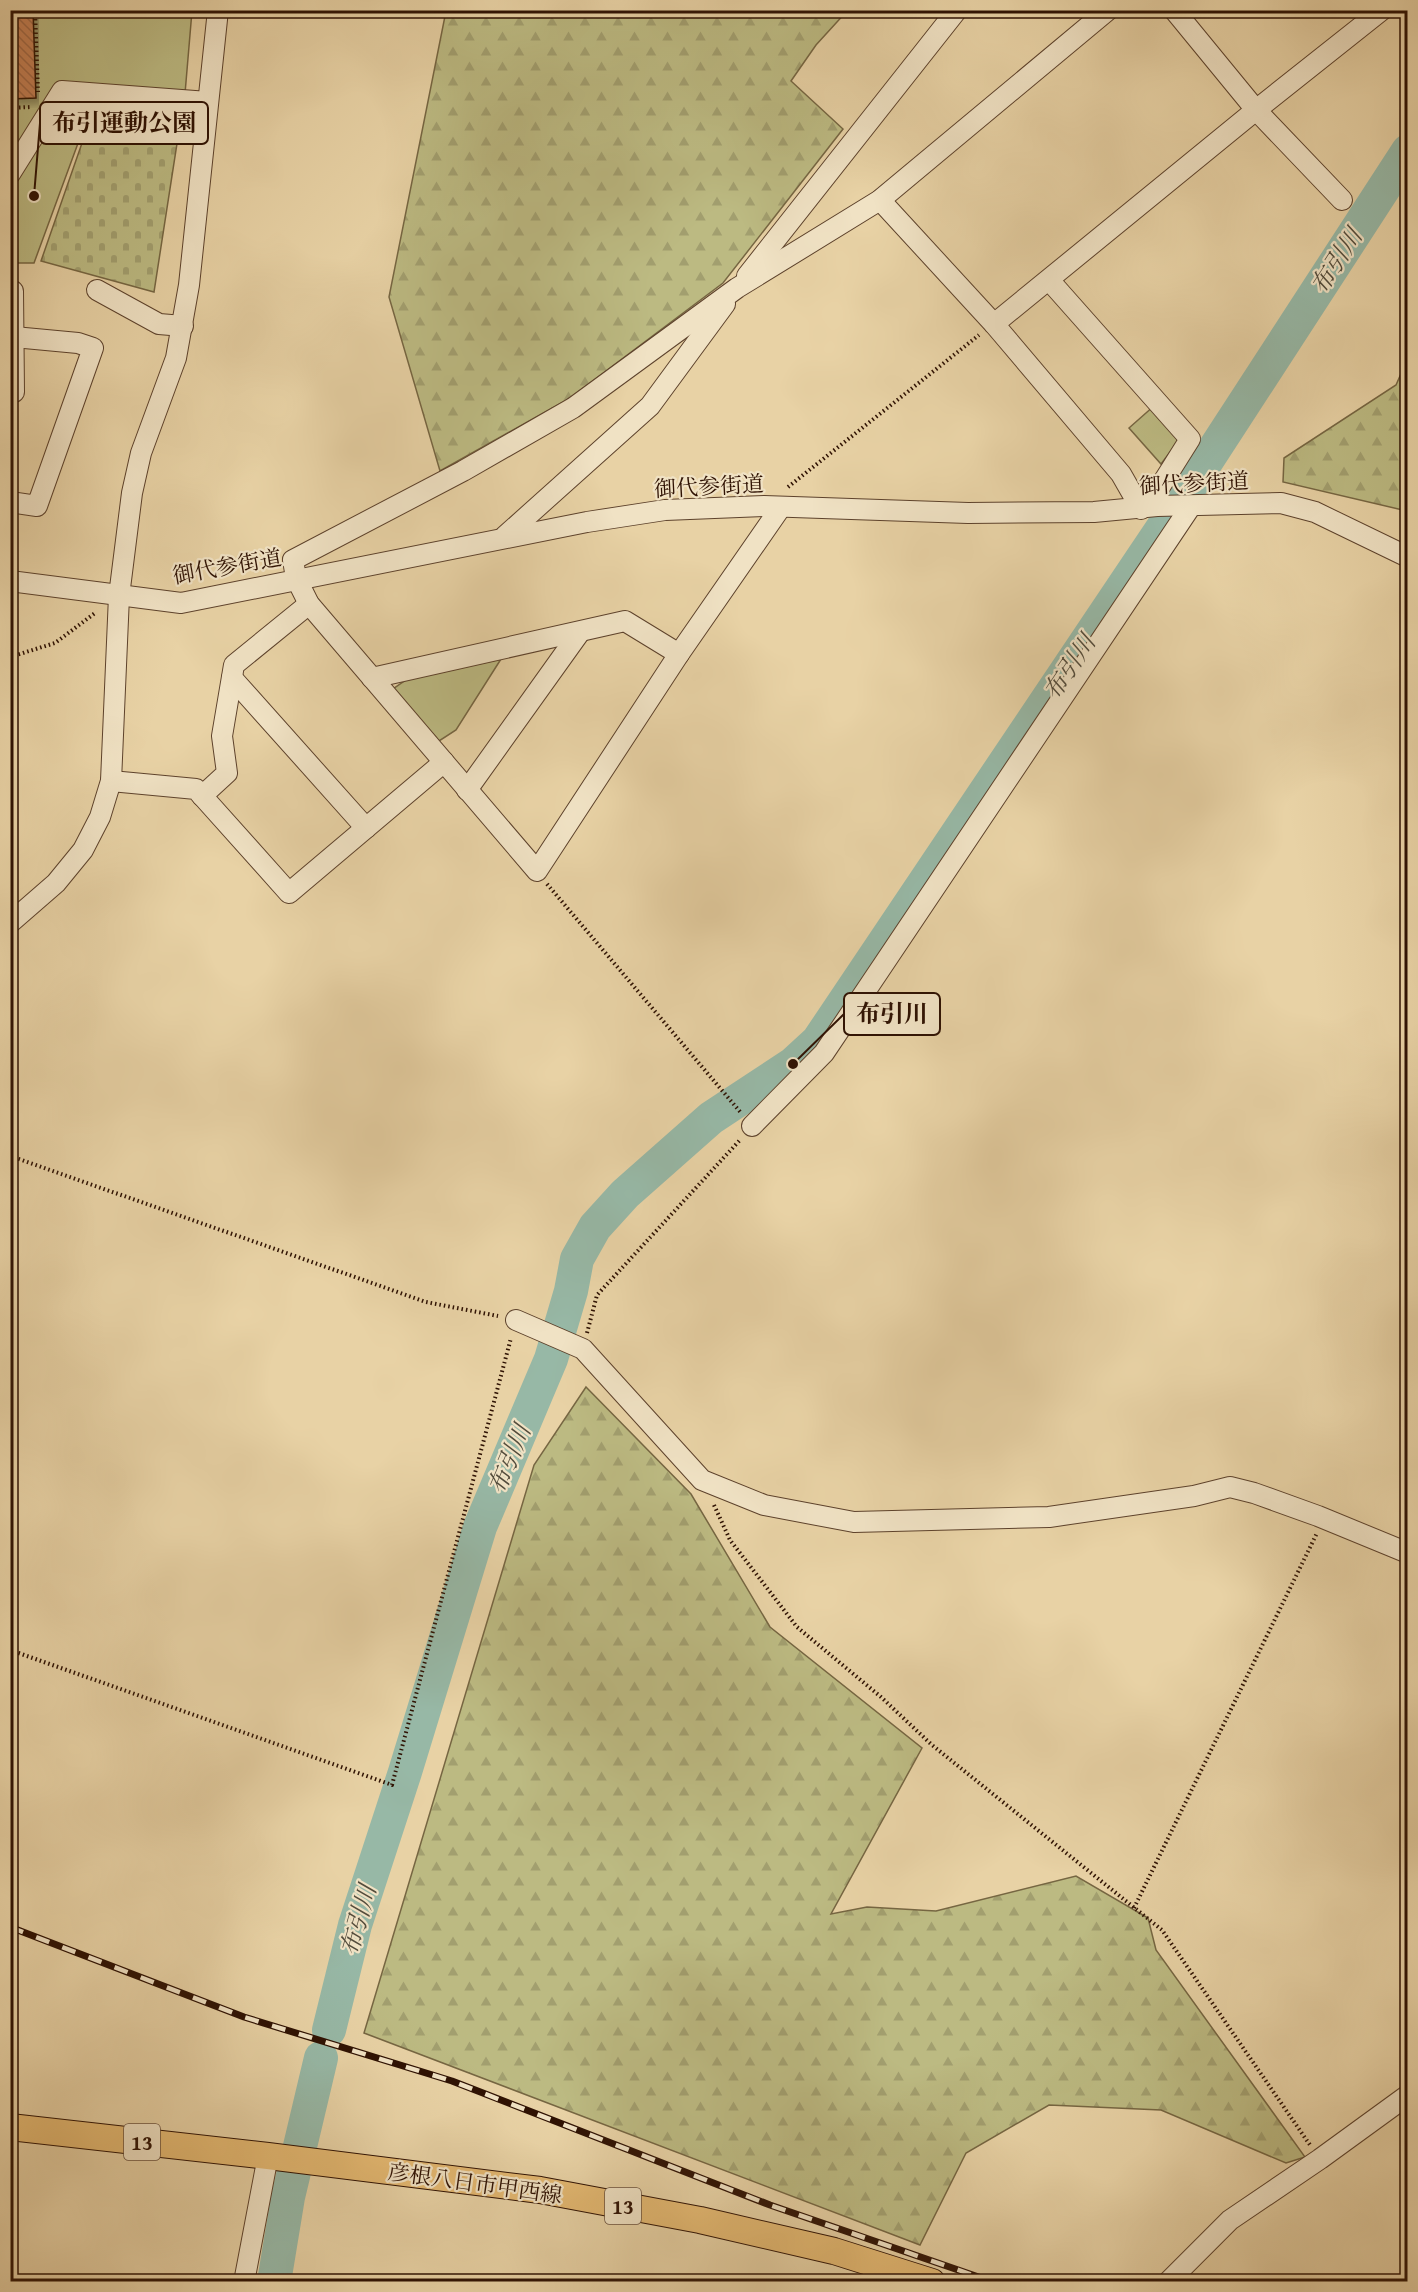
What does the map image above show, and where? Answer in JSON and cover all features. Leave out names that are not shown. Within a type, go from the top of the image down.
[{"type":"main road","name":"彦根八日市甲西線","points":[[10,2127],[271,2156],[540,2190],[700,2220],[834,2251],[932,2282]]},
{"type":"street","points":[[10,923],[56,883],[83,850],[100,817],[111,781],[119,596],[132,493],[141,453],[176,357],[183,326],[218,10]]},
{"type":"street","points":[[505,536],[650,406],[737,288],[957,10]]},
{"type":"street","points":[[772,507],[537,872],[309,604],[296,578],[293,560],[464,471],[573,408],[737,288],[880,200],[1108,10]]},
{"type":"street","points":[[1174,10],[1256,110],[1342,200]]},
{"type":"street","points":[[994,324],[1382,10]]},
{"type":"street","points":[[10,174],[62,91],[208,102]]},
{"type":"street","points":[[880,200],[994,324],[1149,508]]},
{"type":"street","points":[[1049,280],[1190,439],[1151,501],[1149,508]]},
{"type":"street","points":[[97,290],[159,324],[183,326]]},
{"type":"street","points":[[10,291],[13,291],[14,337],[14,392],[10,393]]},
{"type":"street","points":[[10,502],[37,506],[93,348],[78,343],[14,337]]},
{"type":"street","name":"御代参街道","points":[[10,581],[181,603],[505,536],[665,510],[772,507],[968,513],[1094,512],[1281,503],[1315,512],[1407,557]]},
{"type":"street","points":[[752,1126],[824,1053],[1186,506]]},
{"type":"street","points":[[202,796],[227,773],[222,736],[234,665],[309,604]]},
{"type":"street","points":[[372,678],[625,621],[679,654]]},
{"type":"street","points":[[467,790],[580,632]]},
{"type":"street","points":[[232,678],[366,828]]},
{"type":"street","points":[[111,781],[196,789],[289,893],[444,762]]},
{"type":"street","points":[[516,1320],[579,1347],[702,1480],[764,1505],[854,1522],[1049,1517],[1194,1496],[1230,1487],[1254,1493],[1324,1518],[1407,1553]]},
{"type":"street","points":[[1168,2282],[1230,2220],[1320,2159],[1407,2095]]},
{"type":"street","points":[[244,2282],[271,2156]]},
{"type":"path","points":[[35,10],[38,96]]},
{"type":"path","points":[[10,108],[38,107]]},
{"type":"path","points":[[772,507],[994,324]]},
{"type":"path","points":[[10,657],[55,643],[95,613]]},
{"type":"path","points":[[537,872],[752,1126],[597,1295],[579,1347]]},
{"type":"path","points":[[10,1156],[426,1302],[516,1320],[392,1785],[10,1650]]},
{"type":"path","points":[[702,1480],[730,1540],[797,1627],[881,1697],[932,1745],[1162,1930],[1320,2159]]},
{"type":"path","points":[[1134,1908],[1324,1518]]},
{"type":"green space","points":[[10,11],[192,11],[182,129],[88,116],[34,263],[11,263]]},
{"type":"green space","points":[[446,11],[847,11],[816,45],[791,81],[843,129],[723,283],[570,398],[440,471],[389,297]]},
{"type":"green space","points":[[90,120],[178,137],[154,292],[41,261]]},
{"type":"green space","points":[[1407,360],[1407,511],[1283,482],[1284,458],[1396,385]]},
{"type":"green space","points":[[1155,405],[1176,430],[1177,443],[1161,464],[1129,428]]},
{"type":"green space","points":[[501,659],[456,730],[439,741],[393,689],[406,680]]},
{"type":"green space","points":[[586,1387],[691,1494],[770,1627],[922,1748],[831,1914],[867,1907],[936,1911],[1076,1876],[1148,1918],[1156,1950],[1305,2157],[1286,2163],[1161,2110],[1049,2105],[966,2153],[920,2245],[364,2033],[534,1465]]},
{"type":"building","points":[[10,10],[33,10],[36,98],[10,99]]},
{"type":"waterway","name":"布引川","points":[[329,2030],[355,1925],[405,1772],[480,1527],[551,1359],[571,1291],[577,1259],[595,1227],[625,1194],[711,1118],[793,1064],[818,1041],[1180,502],[1408,151]]},
{"type":"waterway","name":"布引川","points":[[274,2282],[288,2197],[321,2058]]},
{"type":"railway","points":[[10,1927],[244,2017],[452,2081],[770,2205],[993,2282]]},
{"type":"place","name":"布引運動公園","points":[[34,196]]},
{"type":"place","name":"布引川","points":[[793,1064]]}]
